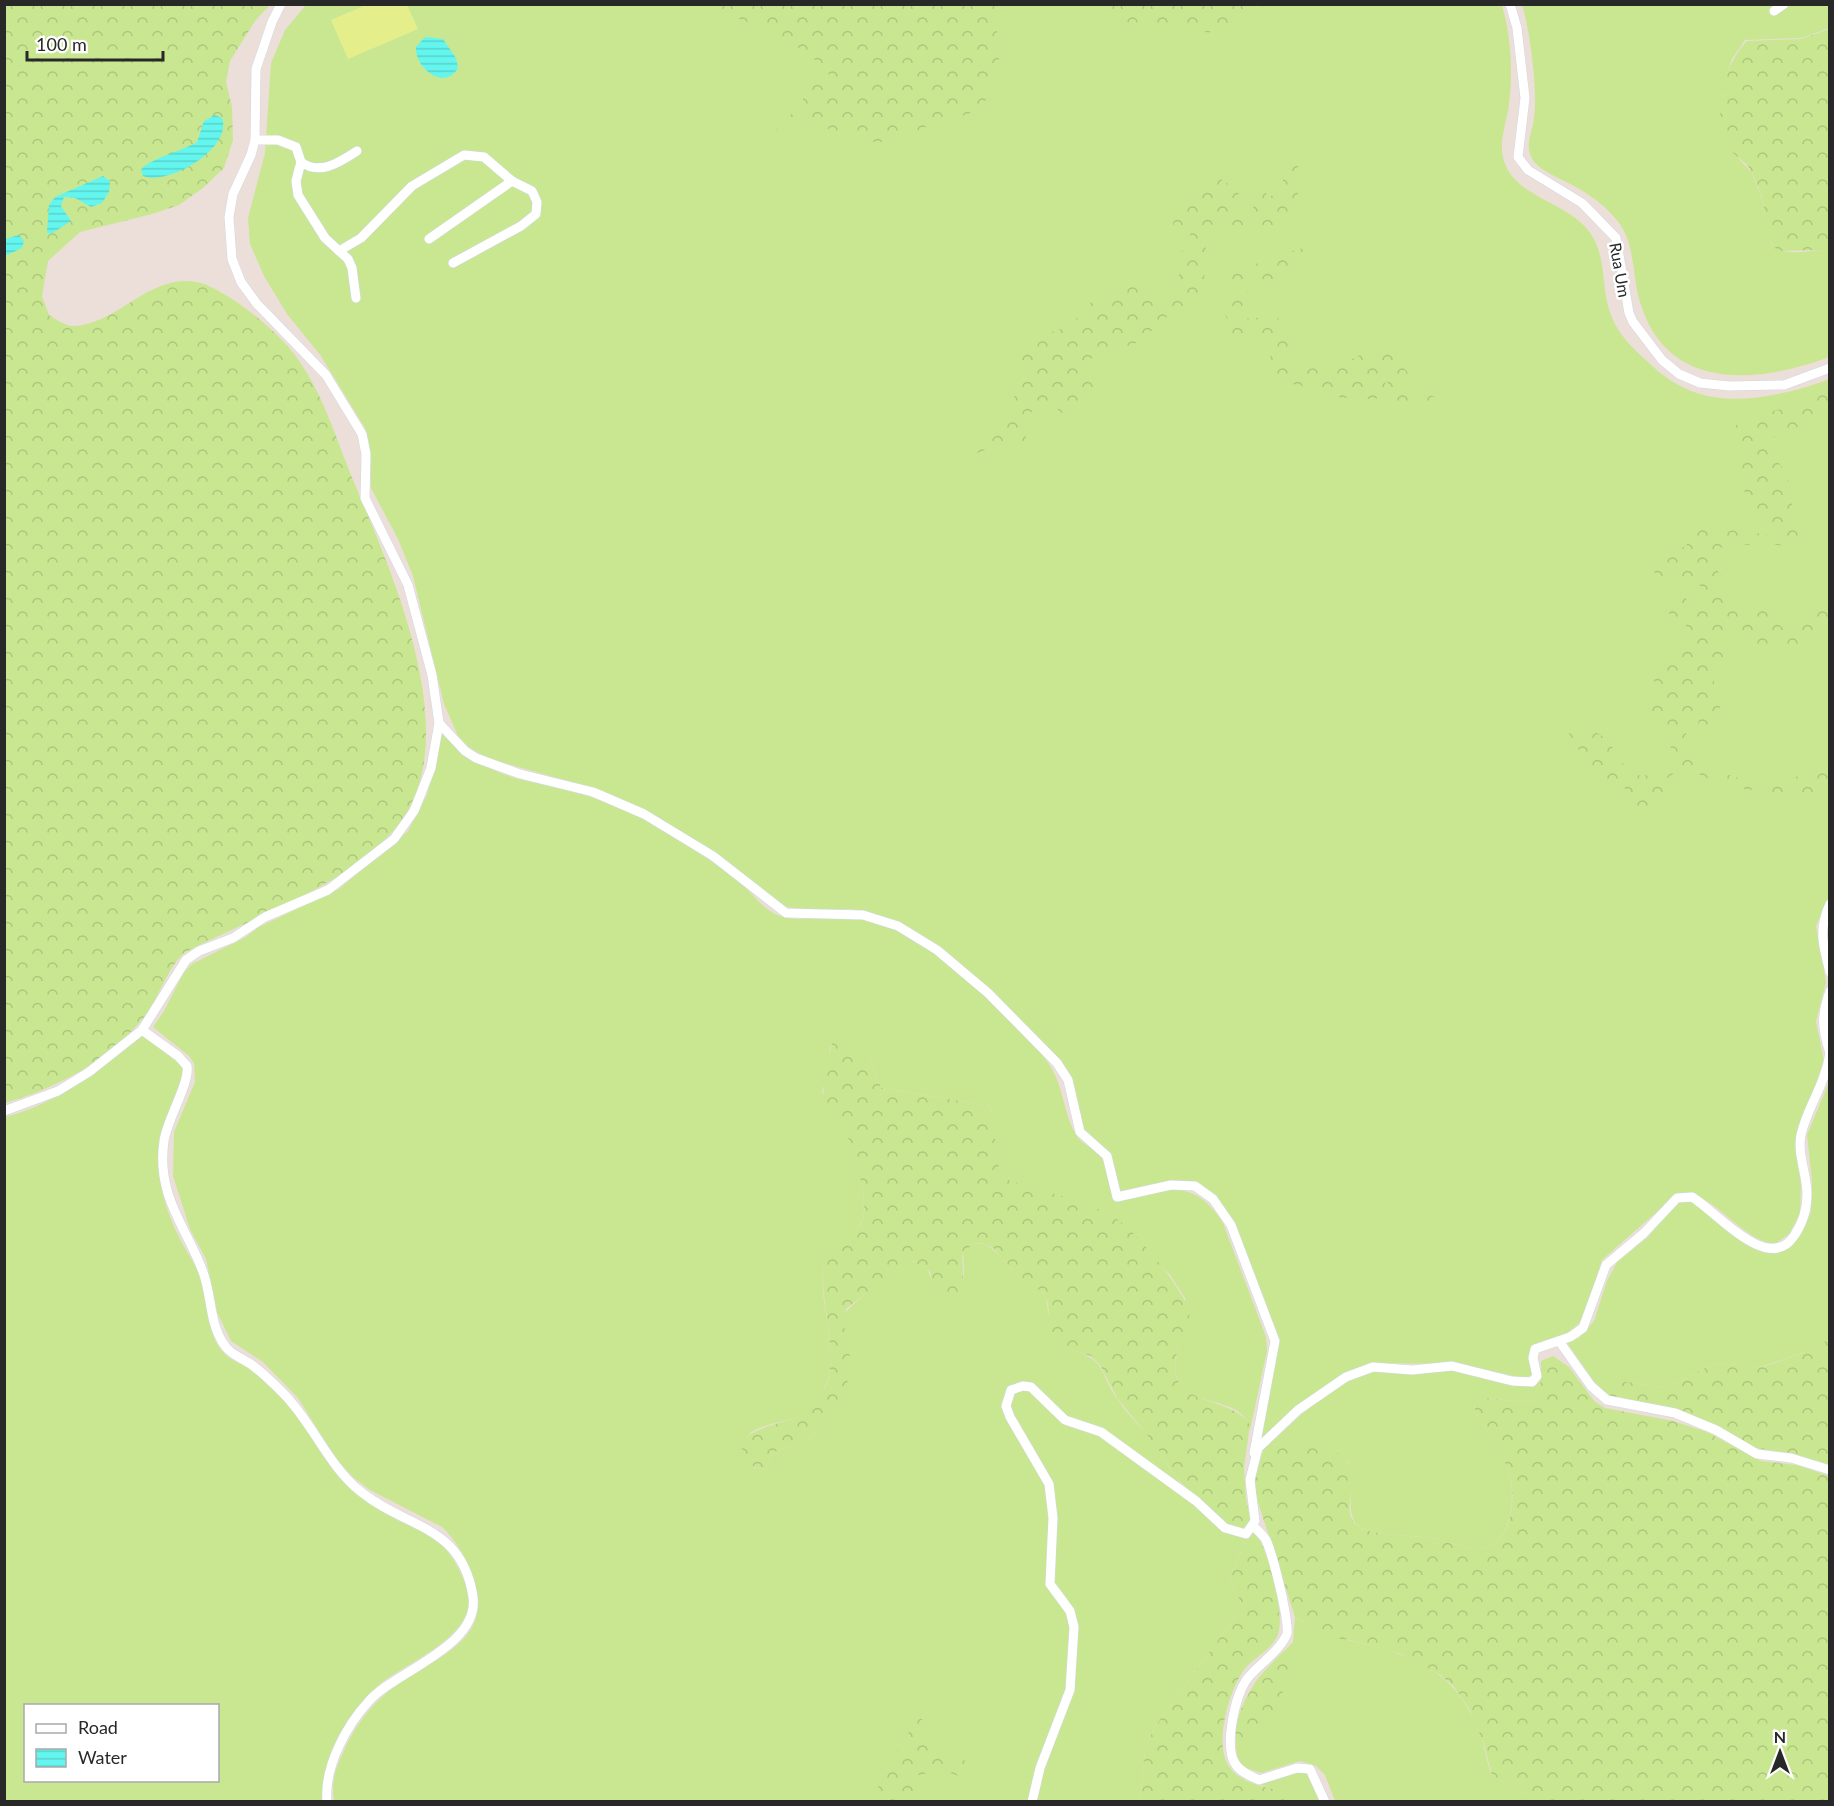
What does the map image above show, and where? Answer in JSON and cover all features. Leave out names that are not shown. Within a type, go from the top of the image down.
[{"type":"street","points":[[4,1111],[58,1091],[89,1072],[142,1029],[186,960],[199,951],[233,938],[265,917],[328,890],[394,839],[414,811],[431,768],[438,723],[432,675],[413,598],[365,498],[366,454],[362,434],[326,375],[257,304],[241,282],[232,259],[228,217],[233,194],[251,155],[255,140],[256,69],[272,22],[281,4]]},
{"type":"street","name":"Rua Um","points":[[1510,4],[1517,28],[1525,98],[1518,157],[1528,170],[1582,203],[1616,238],[1629,313],[1640,332],[1662,360],[1679,374],[1700,382],[1729,386],[1784,385],[1830,368]]},
{"type":"street","points":[[1774,11],[1784,4]]},
{"type":"street","points":[[255,140],[287,142],[296,147],[301,162],[296,181],[298,195],[314,223],[352,268],[356,298]]},
{"type":"street","points":[[301,162],[311,168],[322,168],[357,151]]},
{"type":"street","points":[[339,251],[361,238],[412,186],[464,155],[484,157],[512,181],[535,196],[536,214],[521,226],[453,263]]},
{"type":"street","points":[[429,239],[512,181]]},
{"type":"street","points":[[438,723],[465,751],[492,765],[593,792],[644,814],[714,856],[786,913],[808,915],[842,912],[862,915],[898,926],[937,950],[988,993],[1057,1063],[1068,1080],[1080,1132],[1107,1156],[1117,1197],[1171,1185],[1196,1186],[1213,1198],[1231,1225],[1275,1341],[1252,1465],[1250,1495],[1255,1521],[1246,1534],[1225,1528],[1196,1501],[1101,1432],[1065,1420],[1031,1387],[1023,1386],[1011,1390],[1006,1406],[1010,1417],[1048,1484],[1053,1518],[1050,1584],[1070,1611],[1074,1628],[1070,1690],[1040,1768],[1032,1802]]},
{"type":"street","points":[[1830,904],[1821,927],[1821,940],[1830,972]]},
{"type":"street","points":[[1252,1465],[1258,1448],[1298,1410],[1346,1377],[1364,1369],[1382,1366],[1412,1370],[1452,1366],[1512,1381],[1532,1382],[1537,1376],[1533,1358],[1535,1349],[1559,1341],[1583,1328],[1601,1276],[1610,1260],[1644,1233],[1681,1196],[1696,1199],[1757,1246],[1774,1249],[1791,1240],[1804,1219],[1807,1206],[1807,1183],[1801,1134],[1823,1084],[1830,1053],[1821,1028],[1821,1018],[1830,991]]},
{"type":"street","points":[[142,1029],[178,1056],[187,1066],[187,1079],[167,1127],[164,1142],[164,1174],[182,1231],[202,1269],[213,1320],[223,1345],[236,1357],[260,1372],[300,1412],[338,1469],[361,1492],[445,1540],[462,1565],[472,1595],[472,1614],[458,1634],[431,1659],[369,1700],[338,1750],[328,1777],[327,1802]]},
{"type":"street","points":[[1559,1341],[1591,1386],[1607,1400],[1675,1413],[1702,1423],[1757,1454],[1791,1458],[1830,1470]]},
{"type":"street","points":[[1253,1526],[1260,1532],[1268,1546],[1281,1595],[1287,1634],[1245,1682],[1233,1715],[1230,1749],[1234,1763],[1241,1771],[1259,1780],[1297,1768],[1310,1769],[1325,1802]]},
{"type":"green space","points":[[1202,4],[1223,7],[1265,5],[1252,16],[1208,33],[1185,25],[1122,22],[1099,5]]},
{"type":"green space","points":[[5,5],[270,5],[255,21],[230,61],[226,82],[232,107],[233,140],[224,168],[203,188],[179,205],[80,232],[48,261],[42,296],[49,315],[64,324],[73,326],[91,323],[159,287],[177,282],[196,282],[217,290],[247,309],[290,349],[301,363],[319,395],[403,607],[416,656],[425,704],[425,751],[416,794],[394,830],[373,851],[323,885],[184,953],[172,967],[145,1016],[116,1046],[63,1080],[5,1103]]},
{"type":"green space","points":[[306,5],[1502,5],[1511,66],[1509,104],[1502,144],[1503,157],[1516,181],[1527,190],[1577,219],[1594,238],[1601,259],[1611,315],[1626,340],[1672,381],[1700,394],[1715,397],[1731,399],[1766,396],[1800,389],[1829,379],[1830,896],[1816,926],[1826,982],[1816,1022],[1824,1060],[1796,1141],[1801,1187],[1800,1214],[1789,1234],[1775,1244],[1762,1240],[1701,1198],[1689,1194],[1677,1194],[1602,1260],[1585,1314],[1579,1323],[1569,1332],[1530,1350],[1529,1358],[1533,1375],[1524,1378],[1461,1364],[1374,1363],[1327,1384],[1258,1441],[1278,1345],[1276,1330],[1244,1249],[1223,1206],[1211,1192],[1192,1183],[1120,1193],[1112,1157],[1082,1130],[1069,1074],[936,945],[914,931],[851,909],[812,910],[785,907],[702,845],[650,813],[589,787],[490,759],[470,748],[458,736],[444,704],[413,576],[398,539],[371,488],[371,454],[365,428],[321,356],[287,314],[264,276],[250,244],[248,218],[265,153],[271,63],[285,30]]},
{"type":"green space","points":[[366,5],[407,5],[418,29],[348,59],[331,20]]},
{"type":"green space","points":[[719,5],[997,5],[995,19],[1000,51],[994,80],[985,102],[978,110],[936,122],[896,140],[877,142],[863,140],[804,124],[776,131],[785,117],[799,111],[808,85],[819,80],[837,83],[815,60],[782,36],[724,13]]},
{"type":"green space","points":[[1522,5],[1780,5],[1776,14],[1789,5],[1829,5],[1829,28],[1802,38],[1745,40],[1732,59],[1724,84],[1721,113],[1730,149],[1752,173],[1762,199],[1771,243],[1782,251],[1790,252],[1829,250],[1829,357],[1774,372],[1747,375],[1720,374],[1695,367],[1672,354],[1654,334],[1641,305],[1631,249],[1623,228],[1600,203],[1544,170],[1534,162],[1531,156],[1529,145],[1535,107],[1534,77],[1528,30]]},
{"type":"green space","points":[[1829,29],[1829,250],[1778,251],[1770,239],[1763,202],[1753,176],[1747,165],[1730,149],[1724,136],[1720,108],[1722,92],[1731,64],[1747,41],[1801,39]]},
{"type":"green space","points":[[1292,161],[1296,163],[1307,184],[1298,193],[1295,211],[1285,229],[1255,229],[1245,236],[1238,229],[1228,225],[1226,218],[1217,219],[1208,236],[1204,281],[1198,303],[1173,313],[1158,323],[1143,341],[1094,356],[1089,361],[1088,367],[1103,384],[1103,390],[1090,396],[1073,412],[1063,413],[1053,402],[1041,400],[1033,410],[1024,441],[1019,445],[988,449],[972,454],[1005,429],[1013,409],[1016,388],[1023,376],[1031,370],[1009,364],[1008,357],[1043,335],[1070,326],[1090,303],[1112,290],[1132,286],[1161,294],[1177,291],[1182,251],[1190,239],[1190,233],[1174,232],[1173,223],[1178,209],[1190,207],[1192,199],[1202,191],[1209,175],[1214,173],[1220,176],[1223,183],[1234,184],[1240,197],[1236,210],[1247,213],[1252,210],[1261,192],[1264,191],[1269,197],[1280,192],[1287,163]]},
{"type":"green space","points":[[1304,248],[1316,249],[1318,254],[1305,260],[1277,281],[1250,284],[1243,305],[1233,314],[1247,319],[1272,317],[1286,324],[1292,338],[1288,362],[1290,372],[1303,372],[1322,364],[1341,365],[1360,355],[1375,353],[1389,331],[1396,341],[1396,355],[1402,358],[1404,368],[1411,376],[1410,389],[1435,397],[1435,403],[1415,404],[1401,412],[1393,411],[1392,401],[1397,399],[1386,380],[1383,394],[1376,399],[1321,395],[1306,387],[1280,380],[1266,344],[1258,344],[1249,338],[1226,330],[1228,320],[1222,310],[1228,303],[1229,275],[1233,271],[1248,270],[1274,256]]},
{"type":"green space","points":[[1829,391],[1829,408],[1802,426],[1782,432],[1763,445],[1788,479],[1794,509],[1802,531],[1796,548],[1765,543],[1717,548],[1718,572],[1725,579],[1730,601],[1765,607],[1781,627],[1800,624],[1829,608],[1829,636],[1809,641],[1805,646],[1764,651],[1745,646],[1731,632],[1724,632],[1722,639],[1726,658],[1714,678],[1721,710],[1720,725],[1706,736],[1700,733],[1698,720],[1691,717],[1684,721],[1688,738],[1696,752],[1707,764],[1722,772],[1755,781],[1773,781],[1789,779],[1819,768],[1829,767],[1829,791],[1787,793],[1739,788],[1710,780],[1688,768],[1675,772],[1668,778],[1664,807],[1650,813],[1633,802],[1623,784],[1610,783],[1589,764],[1569,734],[1564,719],[1603,737],[1634,774],[1642,776],[1654,774],[1670,767],[1672,758],[1667,719],[1651,716],[1648,712],[1654,691],[1654,670],[1687,646],[1690,632],[1684,622],[1670,617],[1667,603],[1671,598],[1684,595],[1693,612],[1697,612],[1705,608],[1709,595],[1695,581],[1675,576],[1657,576],[1650,566],[1654,561],[1686,546],[1695,529],[1748,531],[1774,537],[1764,515],[1752,506],[1735,473],[1734,463],[1740,448],[1727,437],[1728,431],[1746,418],[1796,405]]},
{"type":"green space","points":[[442,734],[462,752],[500,773],[602,801],[655,826],[722,869],[775,914],[793,919],[852,915],[890,926],[907,934],[978,989],[1041,1053],[1056,1076],[1075,1133],[1105,1161],[1114,1200],[1162,1191],[1188,1192],[1200,1198],[1223,1223],[1266,1337],[1267,1351],[1250,1430],[1246,1419],[1238,1412],[1228,1406],[1194,1395],[1184,1389],[1178,1380],[1175,1363],[1182,1335],[1185,1298],[1170,1275],[1143,1247],[1057,1197],[999,1177],[991,1106],[881,1088],[869,1055],[830,1047],[827,1076],[822,1092],[852,1146],[863,1190],[864,1216],[855,1229],[832,1244],[825,1258],[823,1285],[831,1359],[823,1391],[809,1410],[802,1415],[756,1429],[745,1441],[747,1458],[751,1465],[755,1469],[766,1468],[773,1453],[811,1436],[828,1421],[840,1401],[847,1378],[848,1356],[843,1330],[844,1315],[863,1296],[907,1262],[924,1266],[930,1275],[934,1292],[943,1297],[964,1277],[963,1251],[972,1245],[986,1245],[1017,1275],[1040,1291],[1046,1299],[1052,1324],[1066,1348],[1080,1352],[1096,1362],[1118,1400],[1157,1446],[1180,1482],[1211,1508],[1234,1523],[1255,1532],[1244,1544],[1229,1579],[1241,1602],[1237,1614],[1154,1728],[1145,1751],[1140,1801],[334,1801],[334,1776],[352,1735],[362,1719],[389,1691],[456,1646],[469,1632],[476,1617],[478,1597],[466,1561],[447,1532],[442,1527],[370,1490],[353,1477],[336,1459],[298,1398],[263,1362],[231,1341],[217,1312],[206,1259],[190,1229],[173,1176],[174,1132],[195,1082],[194,1063],[189,1056],[153,1027],[184,972],[192,964],[246,937],[259,927],[339,889],[408,831],[427,795]]},
{"type":"green space","points":[[143,1035],[183,1067],[184,1074],[167,1116],[162,1136],[160,1174],[169,1215],[202,1282],[210,1326],[217,1343],[225,1354],[253,1371],[285,1401],[347,1486],[371,1505],[423,1531],[442,1544],[457,1566],[468,1591],[467,1613],[448,1638],[379,1685],[347,1722],[338,1737],[326,1769],[323,1801],[5,1802],[5,1117],[43,1103],[95,1073]]},
{"type":"green space","points":[[836,1036],[869,1055],[881,1088],[991,1106],[1000,1177],[1083,1203],[1109,1214],[1131,1231],[1156,1258],[1177,1287],[1190,1312],[1176,1359],[1177,1379],[1194,1395],[1231,1409],[1250,1425],[1244,1467],[1246,1499],[1251,1522],[1244,1529],[1227,1525],[1174,1476],[1157,1447],[1117,1398],[1100,1365],[1091,1356],[1066,1348],[1056,1342],[1050,1332],[1048,1303],[1042,1292],[1016,1275],[993,1248],[984,1244],[976,1243],[963,1251],[963,1283],[957,1295],[938,1296],[934,1292],[930,1272],[913,1261],[847,1308],[844,1323],[849,1348],[849,1373],[843,1398],[830,1420],[811,1436],[773,1453],[766,1468],[756,1469],[745,1456],[742,1446],[746,1438],[808,1410],[825,1388],[829,1375],[831,1361],[823,1286],[824,1259],[830,1245],[860,1225],[864,1207],[860,1178],[848,1137],[842,1127],[824,1112],[823,1095],[826,1073]]},
{"type":"green space","points":[[1829,1082],[1829,1339],[1811,1350],[1761,1367],[1715,1363],[1667,1388],[1621,1381],[1608,1396],[1600,1390],[1567,1343],[1579,1338],[1594,1321],[1607,1281],[1617,1262],[1648,1237],[1679,1201],[1689,1198],[1738,1237],[1786,1249],[1800,1236],[1811,1212],[1812,1182],[1807,1135]]},
{"type":"green space","points":[[1829,1339],[1829,1467],[1789,1453],[1755,1448],[1680,1410],[1609,1396],[1605,1388],[1607,1384],[1621,1381],[1667,1388],[1715,1363],[1763,1367],[1811,1350]]},
{"type":"green space","points":[[1553,1356],[1569,1367],[1595,1402],[1605,1408],[1673,1421],[1707,1432],[1761,1461],[1797,1465],[1829,1476],[1829,1801],[1540,1801],[1492,1776],[1484,1744],[1469,1708],[1453,1686],[1439,1674],[1401,1654],[1350,1640],[1324,1637],[1295,1617],[1256,1496],[1256,1470],[1267,1446],[1290,1443],[1314,1445],[1335,1451],[1347,1461],[1352,1484],[1350,1510],[1353,1520],[1362,1529],[1431,1538],[1474,1549],[1491,1546],[1499,1539],[1510,1518],[1511,1482],[1506,1464],[1475,1411],[1474,1404],[1485,1398],[1532,1403],[1540,1397],[1541,1361]]},
{"type":"green space","points":[[1538,1367],[1541,1370],[1540,1397],[1532,1403],[1486,1398],[1474,1404],[1475,1411],[1506,1464],[1511,1482],[1509,1518],[1505,1530],[1491,1546],[1474,1549],[1431,1538],[1362,1529],[1352,1517],[1348,1461],[1274,1444],[1262,1451],[1315,1402],[1345,1382],[1369,1371],[1460,1371],[1527,1386]]},
{"type":"green space","points":[[1255,1532],[1275,1583],[1280,1615],[1279,1627],[1274,1642],[1244,1670],[1233,1691],[1223,1734],[1225,1760],[1238,1776],[1246,1781],[1284,1792],[1301,1801],[1140,1802],[1145,1751],[1154,1728],[1237,1614],[1241,1602],[1229,1579],[1244,1544]]},
{"type":"green space","points":[[1295,1617],[1326,1635],[1373,1646],[1411,1659],[1428,1667],[1443,1678],[1468,1708],[1480,1734],[1492,1776],[1540,1801],[1335,1801],[1325,1775],[1316,1766],[1300,1761],[1261,1773],[1243,1767],[1237,1753],[1242,1712],[1258,1679],[1293,1642]]},
{"type":"green space","points":[[1285,1650],[1291,1659],[1290,1670],[1276,1712],[1266,1728],[1247,1746],[1238,1759],[1237,1726],[1246,1698],[1263,1673]]},
{"type":"green space","points":[[918,1718],[922,1719],[927,1735],[926,1742],[939,1751],[960,1758],[971,1767],[975,1774],[968,1780],[943,1770],[918,1775],[912,1780],[916,1801],[872,1801],[882,1778],[883,1761],[904,1745],[913,1721]]},
{"type":"green space","points":[[1301,1770],[1310,1774],[1321,1801],[1301,1801],[1239,1777],[1261,1782]]},
{"type":"water","points":[[425,37],[443,39],[456,58],[458,68],[452,75],[445,78],[438,77],[425,69],[420,62],[416,47]]},
{"type":"water","points":[[215,115],[222,118],[223,130],[209,152],[182,170],[154,178],[143,176],[141,170],[144,166],[197,142],[204,121]]},
{"type":"water","points":[[103,176],[110,181],[109,192],[102,203],[91,207],[75,198],[64,197],[61,206],[71,221],[51,234],[47,232],[49,205],[55,197]]},
{"type":"water","points":[[19,235],[24,241],[22,248],[5,256],[5,239]]}]
